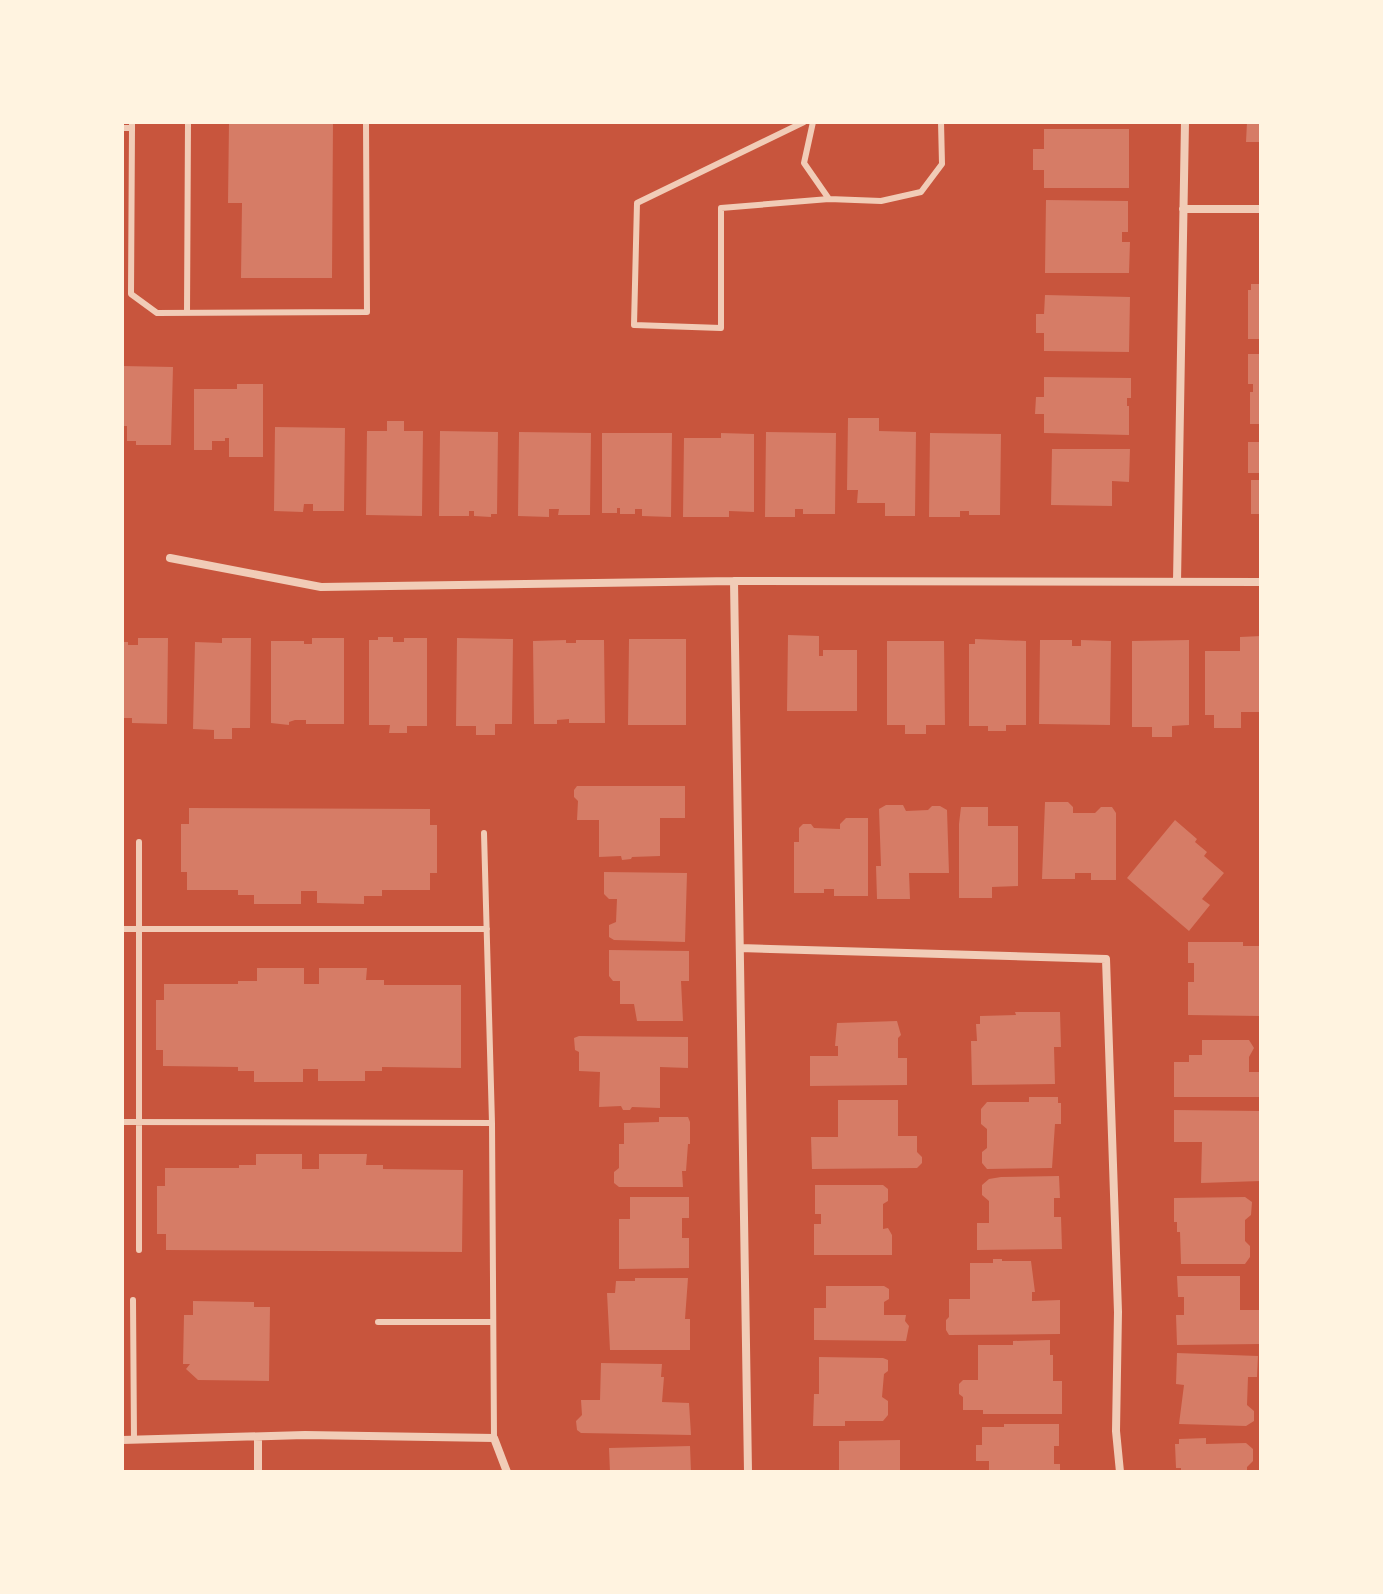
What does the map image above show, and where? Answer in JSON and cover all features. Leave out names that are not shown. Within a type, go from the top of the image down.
[{"type":"street","points":[[1177,582],[1185,122]]},
{"type":"street","points":[[1183,209],[1261,209]]},
{"type":"street","points":[[170,558],[321,587],[734,581],[1261,582]]},
{"type":"street","points":[[734,581],[748,1472]]},
{"type":"street","points":[[740,948],[1106,959],[1118,1312],[1116,1431],[1120,1472]]},
{"type":"street","points":[[122,1440],[305,1435],[494,1438],[507,1472]]},
{"type":"street","points":[[258,1437],[258,1472]]},
{"type":"lane","points":[[187,313],[188,122]]},
{"type":"lane","points":[[122,128],[132,125],[131,294],[157,313],[367,312],[366,122]]},
{"type":"lane","points":[[804,122],[637,203],[634,325],[721,328],[721,208],[829,199],[881,201],[921,192],[942,164],[941,122]]},
{"type":"lane","points":[[813,122],[804,163],[829,199]]},
{"type":"lane","points":[[484,833],[492,1123],[494,1438]]},
{"type":"lane","points":[[139,842],[139,1250]]},
{"type":"lane","points":[[122,929],[487,929]]},
{"type":"lane","points":[[122,1122],[492,1123]]},
{"type":"lane","points":[[133,1300],[134,1439]]},
{"type":"lane","points":[[378,1322],[493,1322]]},
{"type":"building","points":[[229,122],[333,122],[332,278],[241,278],[242,203],[228,203]]},
{"type":"building","points":[[1247,122],[1261,122],[1261,142],[1246,142]]},
{"type":"building","points":[[1044,129],[1129,129],[1129,188],[1044,188],[1044,170],[1033,170],[1033,149],[1044,149]]},
{"type":"building","points":[[1046,200],[1128,201],[1128,232],[1122,232],[1122,242],[1130,242],[1129,273],[1045,273]]},
{"type":"building","points":[[1251,284],[1261,284],[1261,339],[1248,339],[1248,290],[1251,290]]},
{"type":"building","points":[[1045,295],[1130,297],[1129,352],[1044,351],[1044,333],[1036,333],[1036,314],[1044,314]]},
{"type":"building","points":[[1248,354],[1261,354],[1261,424],[1250,424],[1253,384],[1248,384]]},
{"type":"building","points":[[122,366],[173,367],[171,445],[136,445],[136,441],[127,441],[127,426],[122,426]]},
{"type":"building","points":[[1044,377],[1131,378],[1131,398],[1127,398],[1129,435],[1044,433],[1044,414],[1035,414],[1036,397],[1044,397]]},
{"type":"building","points":[[237,384],[263,384],[263,457],[229,457],[229,438],[212,441],[212,450],[194,450],[194,389],[237,389]]},
{"type":"building","points":[[848,418],[879,418],[879,431],[916,432],[915,516],[885,516],[885,503],[857,503],[858,490],[847,490]]},
{"type":"building","points":[[387,421],[404,421],[404,431],[423,431],[422,516],[366,515],[367,431],[387,431]]},
{"type":"building","points":[[275,427],[345,428],[344,511],[313,511],[313,504],[304,504],[303,512],[274,511]]},
{"type":"building","points":[[440,431],[498,432],[497,514],[491,514],[491,517],[474,516],[474,511],[469,511],[469,516],[439,516]]},
{"type":"building","points":[[519,432],[591,433],[590,515],[558,515],[559,509],[549,509],[549,517],[518,516]]},
{"type":"building","points":[[766,432],[836,433],[835,514],[803,514],[803,509],[795,509],[795,517],[765,517]]},
{"type":"building","points":[[602,433],[672,433],[671,517],[642,516],[642,509],[635,509],[635,514],[620,514],[620,508],[617,508],[617,513],[602,513]]},
{"type":"building","points":[[721,433],[754,434],[754,512],[729,511],[729,517],[683,517],[684,438],[721,438]]},
{"type":"building","points":[[930,433],[1001,434],[1000,515],[969,515],[969,511],[960,511],[960,517],[929,517]]},
{"type":"building","points":[[1248,442],[1261,442],[1261,473],[1248,473]]},
{"type":"building","points":[[1052,449],[1130,449],[1129,482],[1112,481],[1112,506],[1051,505]]},
{"type":"building","points":[[1251,480],[1261,480],[1261,514],[1251,514]]},
{"type":"building","points":[[788,635],[819,636],[819,656],[823,656],[823,650],[857,650],[857,711],[787,711]]},
{"type":"building","points":[[1261,636],[1261,712],[1241,712],[1241,728],[1214,728],[1214,715],[1205,715],[1205,651],[1240,651],[1240,637]]},
{"type":"building","points":[[378,637],[393,637],[393,642],[404,642],[404,638],[427,638],[427,726],[407,726],[407,733],[389,733],[390,725],[369,725],[369,640],[378,640]]},
{"type":"building","points":[[138,638],[168,638],[167,724],[132,723],[132,718],[122,718],[122,642],[138,645]]},
{"type":"building","points":[[222,638],[251,638],[250,728],[232,728],[232,739],[214,739],[214,730],[193,729],[195,642],[222,643]]},
{"type":"building","points":[[312,638],[344,638],[344,724],[306,724],[306,720],[295,720],[289,725],[271,723],[271,641],[304,641],[304,644],[312,644]]},
{"type":"building","points":[[457,638],[513,639],[512,724],[495,724],[495,735],[476,735],[476,726],[456,726]]},
{"type":"building","points":[[629,639],[686,639],[686,725],[628,725]]},
{"type":"building","points":[[975,639],[1026,641],[1026,725],[1006,725],[1006,731],[988,731],[988,726],[969,726],[969,644],[975,644]]},
{"type":"building","points":[[566,640],[566,643],[576,643],[576,640],[604,640],[605,723],[569,723],[569,719],[557,720],[557,724],[534,724],[533,641]]},
{"type":"building","points":[[1040,640],[1072,640],[1072,646],[1081,646],[1081,640],[1111,641],[1110,725],[1039,724]]},
{"type":"building","points":[[1189,640],[1189,725],[1172,726],[1172,737],[1152,737],[1152,727],[1132,727],[1132,641]]},
{"type":"building","points":[[887,641],[944,641],[945,725],[926,725],[926,734],[905,734],[905,725],[887,725]]},
{"type":"building","points":[[577,786],[685,786],[685,818],[660,818],[660,856],[622,860],[621,856],[599,857],[599,820],[577,820],[578,801],[574,790]]},
{"type":"building","points":[[1045,802],[1068,802],[1073,807],[1073,813],[1095,813],[1101,807],[1112,807],[1116,813],[1116,880],[1091,880],[1091,873],[1075,873],[1075,879],[1042,879]]},
{"type":"building","points":[[886,805],[903,805],[906,811],[928,810],[932,806],[947,810],[949,873],[909,873],[910,899],[877,899],[876,866],[881,866],[879,809]]},
{"type":"building","points":[[961,807],[988,807],[988,826],[1018,826],[1018,886],[992,887],[992,898],[959,898]]},
{"type":"building","points":[[189,808],[430,809],[430,825],[437,825],[437,873],[430,873],[430,890],[382,890],[382,896],[364,896],[364,904],[317,903],[317,891],[301,891],[301,904],[254,904],[254,895],[238,895],[238,890],[187,890],[187,872],[181,872],[181,824],[189,824]]},
{"type":"building","points":[[846,818],[868,818],[868,896],[834,896],[834,889],[824,889],[824,893],[794,893],[794,842],[799,842],[799,828],[803,824],[811,824],[814,828],[840,829]]},
{"type":"building","points":[[1175,820],[1197,839],[1195,842],[1207,852],[1204,856],[1224,873],[1202,899],[1210,905],[1189,931],[1127,878]]},
{"type":"building","points":[[604,872],[687,873],[685,942],[614,940],[609,937],[609,925],[616,922],[617,899],[609,899],[604,894]]},
{"type":"building","points":[[1188,942],[1243,942],[1243,946],[1261,946],[1261,1016],[1188,1015],[1188,982],[1194,982],[1194,963],[1188,963]]},
{"type":"building","points":[[609,950],[689,951],[689,981],[681,981],[683,1021],[637,1021],[634,1004],[620,1004],[620,981],[613,981],[609,976]]},
{"type":"building","points":[[257,968],[304,968],[304,984],[319,984],[319,968],[367,968],[366,980],[384,980],[384,985],[461,985],[461,1068],[382,1067],[382,1071],[365,1071],[365,1081],[318,1081],[318,1069],[303,1069],[303,1082],[254,1082],[254,1071],[238,1071],[238,1067],[163,1066],[163,1050],[156,1050],[156,1000],[164,1000],[164,984],[257,981]]},
{"type":"building","points":[[1015,1012],[1060,1012],[1061,1047],[1054,1047],[1055,1084],[972,1085],[971,1041],[977,1041],[976,1024],[980,1024],[980,1016],[1016,1015]]},
{"type":"building","points":[[897,1021],[901,1035],[898,1038],[898,1058],[907,1058],[907,1085],[810,1086],[810,1056],[838,1056],[838,1046],[835,1046],[837,1023]]},
{"type":"building","points":[[688,1037],[688,1068],[660,1067],[660,1108],[632,1107],[623,1110],[621,1106],[599,1107],[600,1072],[579,1071],[579,1052],[575,1050],[574,1038]]},
{"type":"building","points":[[1202,1040],[1249,1040],[1254,1048],[1249,1057],[1249,1072],[1261,1072],[1261,1097],[1174,1097],[1174,1062],[1189,1062],[1189,1055],[1202,1055]]},
{"type":"building","points":[[1029,1097],[1058,1097],[1058,1103],[1061,1103],[1061,1124],[1055,1124],[1052,1168],[987,1169],[982,1163],[982,1152],[987,1148],[987,1129],[981,1124],[981,1109],[987,1102],[1029,1102]]},
{"type":"building","points":[[838,1100],[898,1100],[898,1136],[917,1136],[917,1152],[922,1157],[922,1163],[917,1168],[812,1169],[811,1137],[838,1137]]},
{"type":"building","points":[[1174,1110],[1261,1111],[1261,1181],[1201,1183],[1202,1142],[1174,1142]]},
{"type":"building","points":[[659,1117],[688,1117],[690,1122],[686,1171],[682,1171],[683,1187],[619,1187],[614,1183],[614,1172],[619,1168],[619,1144],[624,1144],[624,1123],[659,1122]]},
{"type":"building","points":[[256,1154],[302,1154],[302,1169],[319,1169],[319,1154],[367,1154],[366,1165],[383,1165],[383,1169],[463,1170],[462,1252],[166,1250],[166,1234],[157,1234],[157,1186],[165,1186],[165,1168],[239,1168],[239,1165],[256,1165]]},
{"type":"building","points":[[1059,1176],[1060,1198],[1054,1198],[1054,1217],[1061,1217],[1062,1249],[977,1250],[977,1223],[989,1223],[989,1201],[982,1195],[982,1185],[989,1179],[1001,1177]]},
{"type":"building","points":[[815,1185],[883,1185],[888,1189],[888,1201],[883,1204],[883,1229],[888,1228],[892,1235],[892,1255],[814,1255],[814,1224],[821,1224],[821,1214],[815,1214]]},
{"type":"building","points":[[630,1197],[689,1197],[689,1218],[682,1218],[682,1238],[689,1238],[689,1268],[619,1269],[619,1219],[630,1219]]},
{"type":"building","points":[[1245,1197],[1252,1202],[1251,1215],[1245,1220],[1245,1241],[1250,1246],[1250,1257],[1245,1264],[1181,1264],[1180,1232],[1177,1232],[1177,1222],[1174,1222],[1174,1198]]},
{"type":"building","points":[[993,1259],[1031,1261],[1035,1292],[1032,1292],[1032,1301],[1060,1300],[1060,1334],[949,1335],[946,1320],[949,1317],[949,1299],[970,1299],[970,1263],[993,1263]]},
{"type":"building","points":[[1177,1276],[1240,1276],[1240,1310],[1261,1310],[1261,1344],[1177,1345],[1176,1315],[1184,1315],[1184,1297],[1178,1297]]},
{"type":"building","points":[[635,1278],[688,1278],[685,1319],[690,1319],[690,1350],[610,1350],[607,1293],[615,1293],[616,1281],[635,1281]]},
{"type":"building","points":[[826,1286],[884,1286],[889,1289],[889,1299],[884,1302],[884,1315],[906,1315],[905,1321],[909,1326],[906,1341],[814,1340],[814,1308],[826,1308]]},
{"type":"building","points":[[193,1301],[254,1302],[254,1307],[270,1307],[269,1381],[198,1380],[186,1369],[190,1364],[183,1364],[184,1315],[193,1315]]},
{"type":"building","points":[[1050,1340],[1053,1381],[1062,1381],[1062,1414],[983,1414],[983,1410],[963,1410],[959,1384],[963,1380],[978,1380],[978,1345],[1013,1345],[1013,1341]]},
{"type":"building","points":[[1177,1353],[1258,1356],[1257,1377],[1248,1377],[1247,1405],[1254,1411],[1254,1421],[1246,1426],[1179,1424],[1184,1385],[1176,1384]]},
{"type":"building","points":[[819,1357],[888,1360],[882,1397],[888,1401],[888,1415],[883,1421],[845,1421],[845,1426],[813,1426],[814,1394],[819,1394]]},
{"type":"building","points":[[601,1363],[662,1364],[662,1402],[689,1403],[691,1435],[581,1433],[577,1430],[576,1421],[582,1415],[581,1400],[600,1400]]},
{"type":"building","points":[[1004,1424],[1059,1424],[1059,1446],[1054,1446],[1054,1464],[1060,1464],[1060,1472],[989,1472],[989,1461],[976,1461],[976,1445],[982,1445],[982,1427],[1004,1427]]},
{"type":"building","points":[[1206,1438],[1206,1444],[1246,1443],[1253,1449],[1253,1461],[1247,1472],[1181,1472],[1181,1468],[1176,1468],[1175,1444],[1179,1444],[1179,1439]]},
{"type":"building","points":[[900,1440],[900,1472],[839,1472],[839,1441]]},
{"type":"building","points":[[690,1446],[691,1472],[610,1472],[609,1448]]}]
